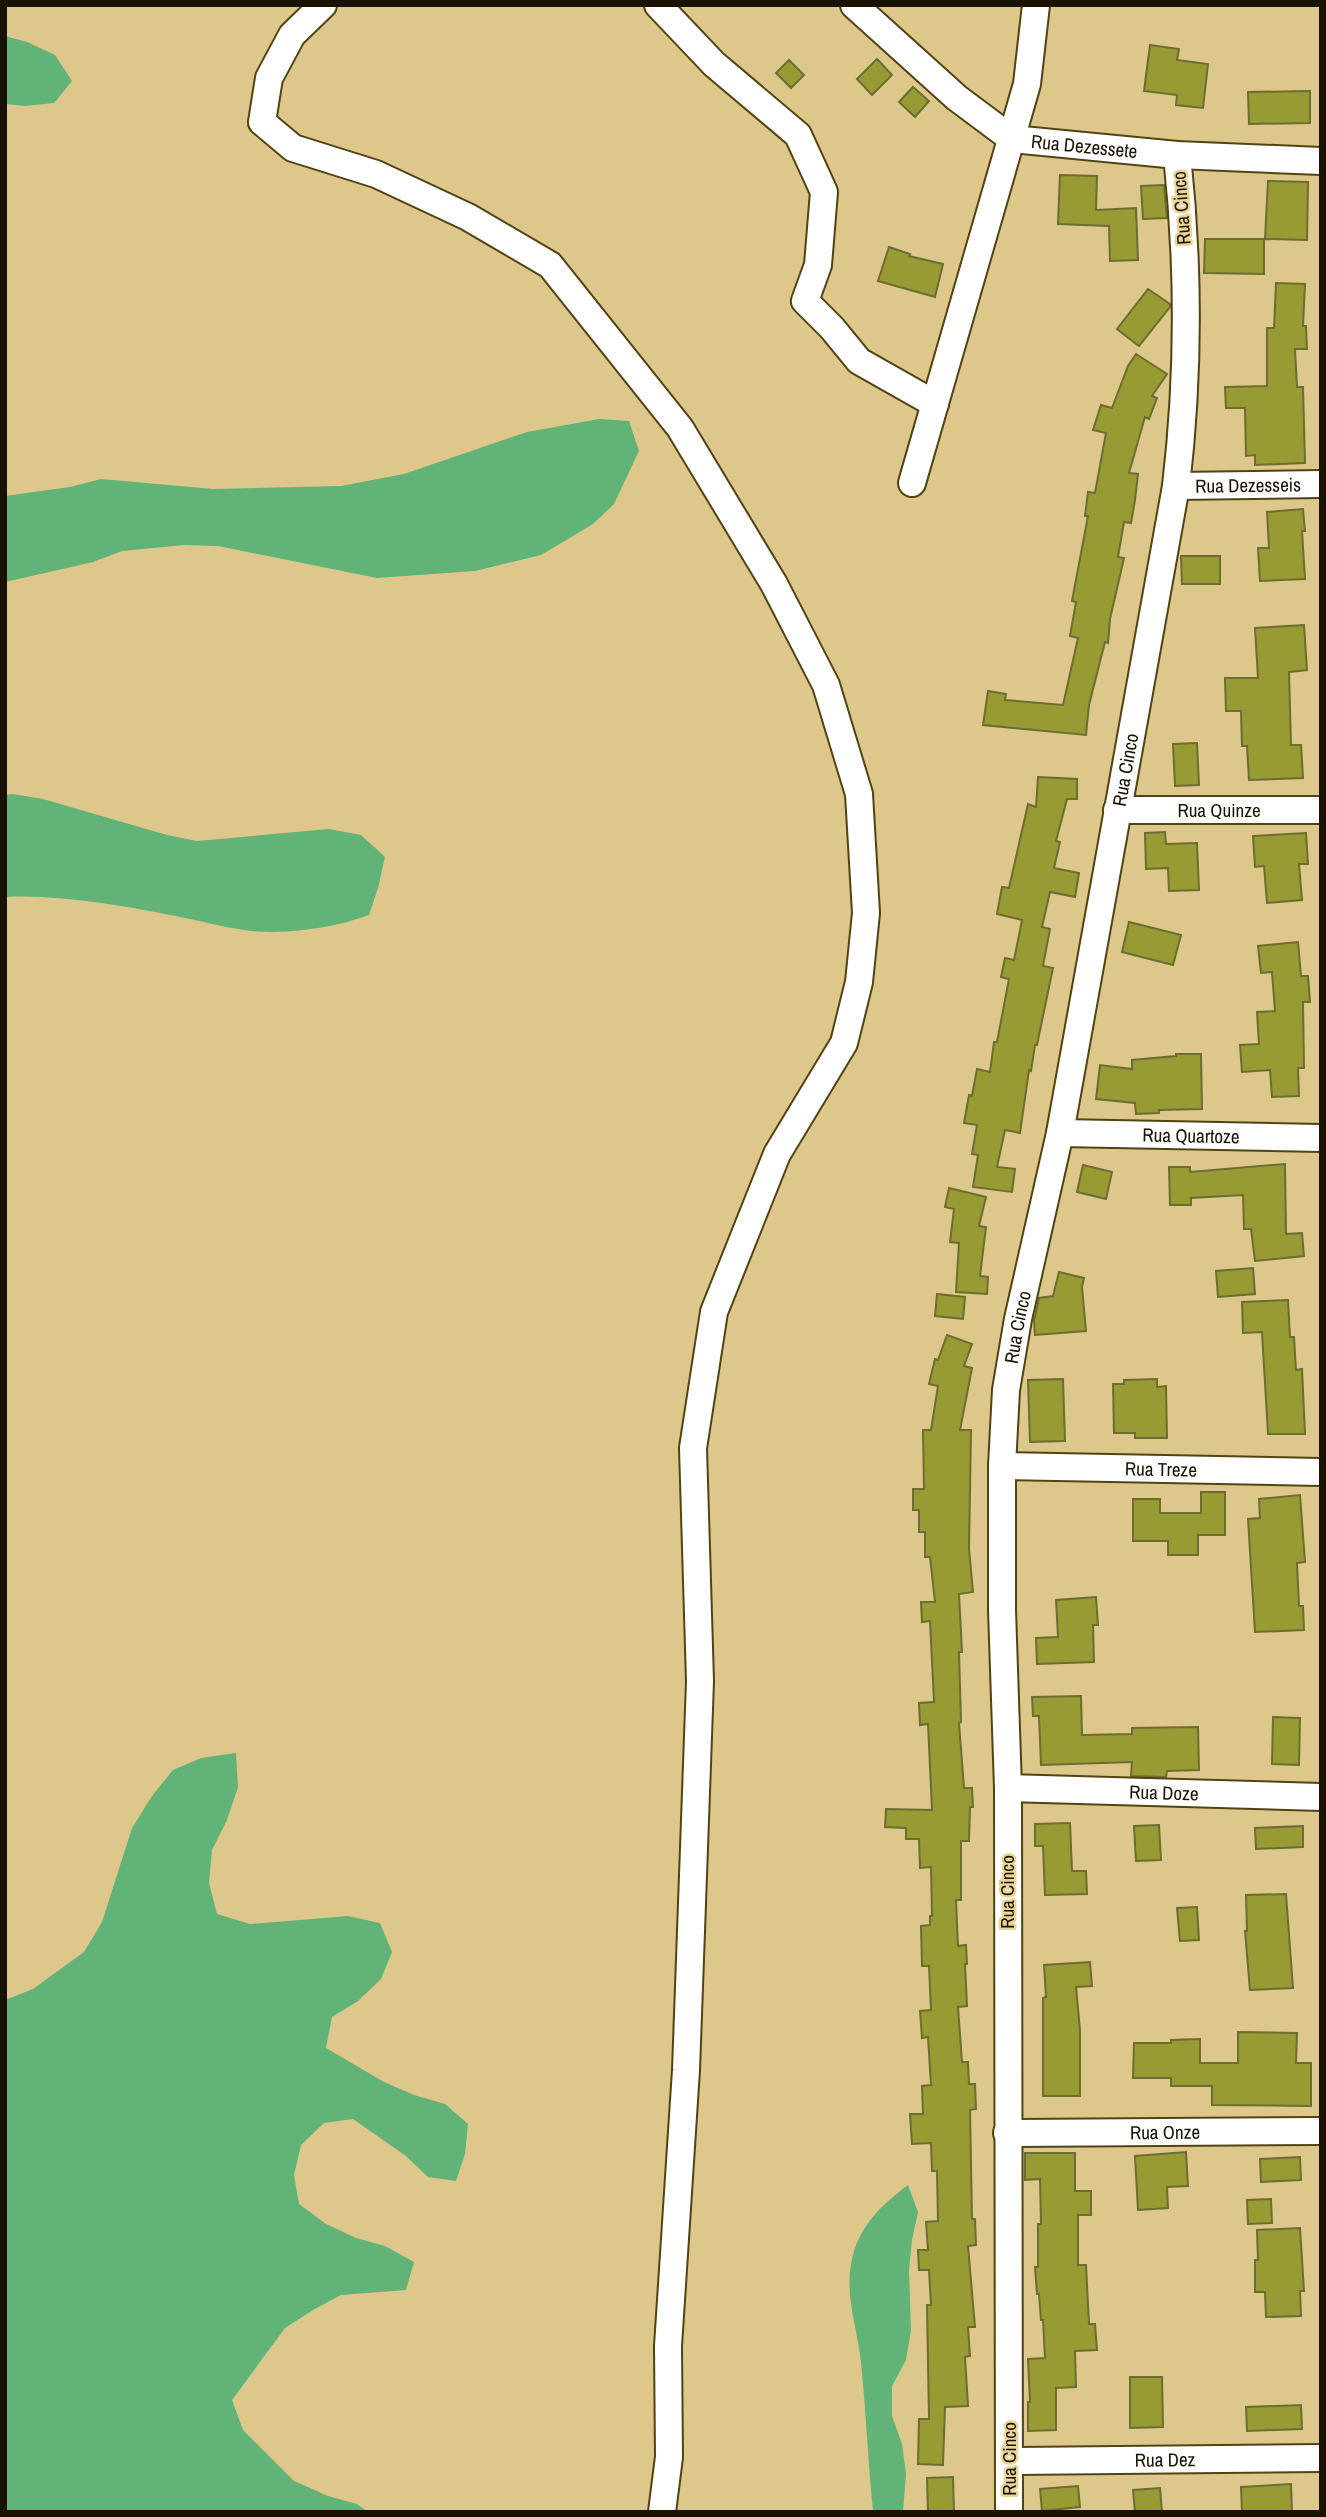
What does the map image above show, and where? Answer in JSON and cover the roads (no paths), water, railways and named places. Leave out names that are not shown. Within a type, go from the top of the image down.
[{"type":"street","points":[[323,5],[292,35],[269,78],[262,122],[293,148],[388,179],[468,217],[550,265],[680,428],[774,584],[826,685],[859,794],[866,913],[859,982],[844,1043],[777,1154],[714,1312],[694,1448],[700,1681],[686,2070],[668,2346],[669,2456],[662,2512]]},
{"type":"street","points":[[658,5],[714,64],[798,135],[824,192],[818,265],[805,300],[859,361],[935,404]]},
{"type":"street","name":"Rua Dezessete","points":[[854,5],[957,98],[1012,139],[1177,155],[1321,162]]},
{"type":"street","points":[[912,483],[1027,84],[1036,5]]},
{"type":"street","name":"Rua Cinco","points":[[1009,2512],[1008,1788],[1002,1610],[1002,1466],[1006,1390],[1011,1350],[1060,1133],[1176,486],[1186,377],[1183,212],[1177,155]]},
{"type":"street","name":"Rua Dezesseis","points":[[1176,486],[1321,484]]},
{"type":"street","name":"Rua Quinze","points":[[1117,810],[1321,810]]},
{"type":"street","name":"Rua Quartoze","points":[[1060,1133],[1321,1138]]},
{"type":"street","name":"Rua Treze","points":[[1002,1466],[1321,1472]]},
{"type":"street","name":"Rua Doze","points":[[1008,1788],[1321,1797]]},
{"type":"street","name":"Rua Onze","points":[[1007,2133],[1321,2131]]},
{"type":"street","name":"Rua Dez","points":[[1009,2461],[1321,2458]]}]
